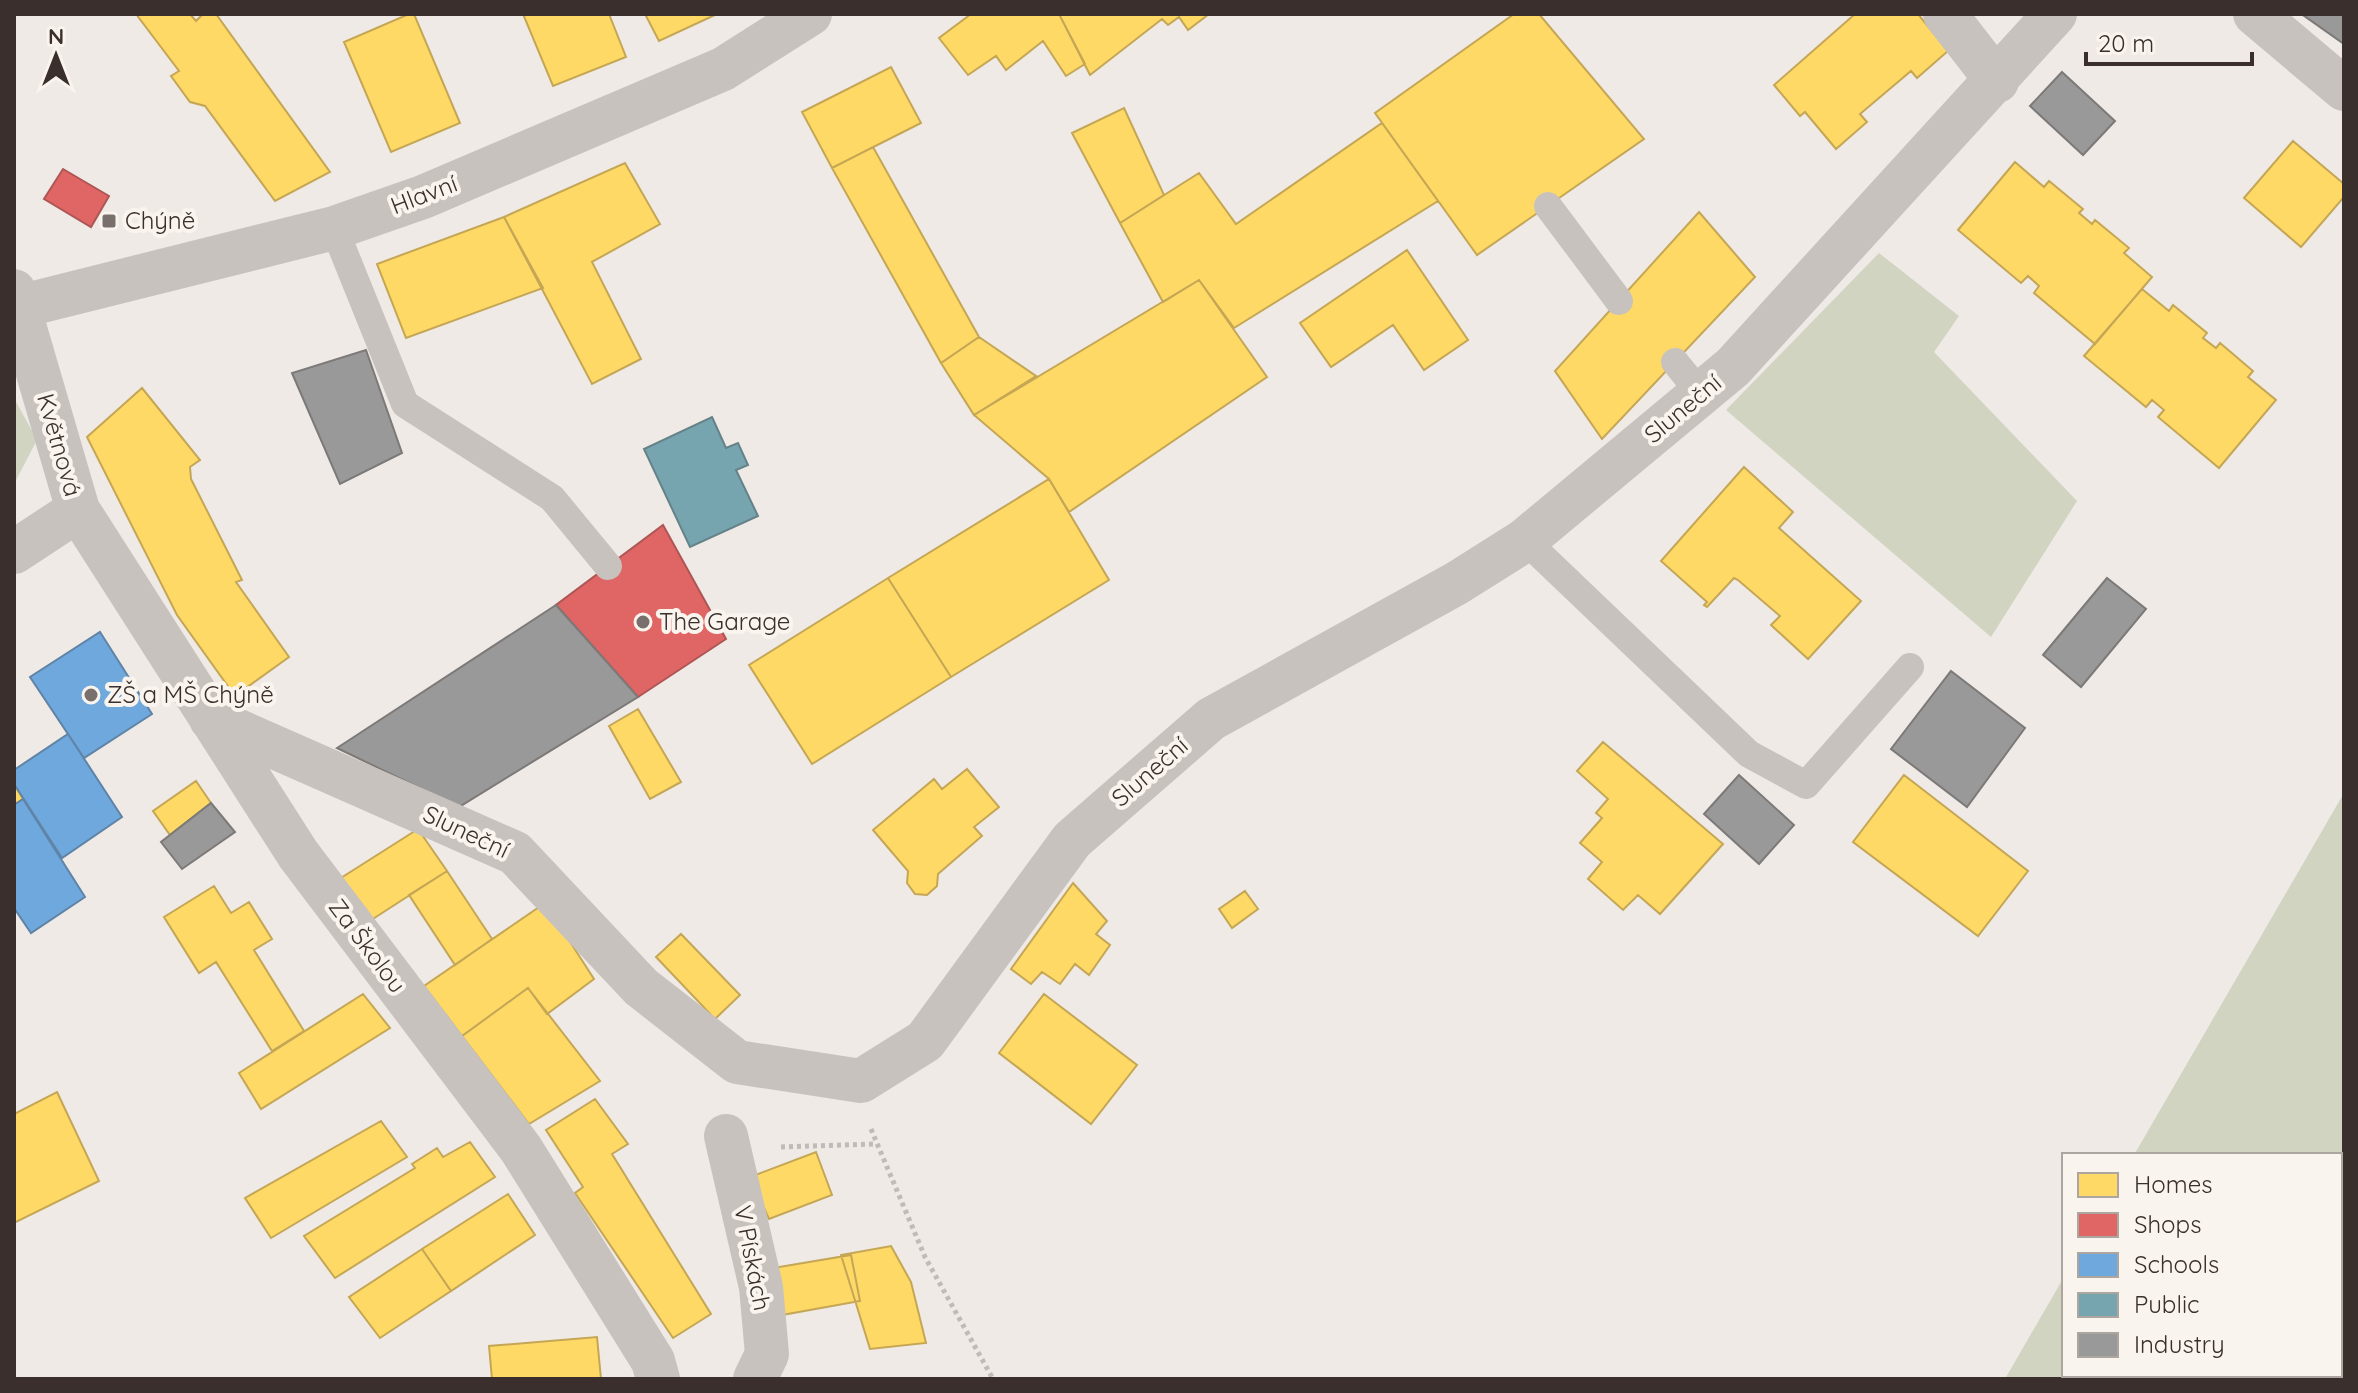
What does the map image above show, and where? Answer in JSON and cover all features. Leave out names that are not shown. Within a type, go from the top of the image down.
[{"type":"street","name":"Hlavní","points":[[15,302],[334,228],[423,197],[723,69],[810,14]]},
{"type":"street","points":[[1945,14],[1997,81]]},
{"type":"street","name":"Sluneční","points":[[211,719],[515,853],[641,987],[737,1062],[861,1081],[925,1041],[1072,840],[1211,719],[1457,583],[1525,540],[1688,378],[1733,367],[2055,14]]},
{"type":"street","points":[[2255,14],[2344,89]]},
{"type":"street","name":"Květnová","points":[[14,552],[78,510],[15,302]]},
{"type":"street","name":"Za Školou","points":[[78,510],[298,854],[521,1149],[653,1361],[658,1379]]},
{"type":"street","name":"V Pískách","points":[[727,1143],[761,1287],[767,1354],[755,1379]]},
{"type":"lane","points":[[1548,206],[1619,301]]},
{"type":"lane","points":[[334,228],[405,404],[552,498],[608,566]]},
{"type":"lane","points":[[1525,540],[1749,754],[1806,785],[1910,667]]},
{"type":"path","points":[[861,1081],[875,1144],[925,1257],[993,1379]]},
{"type":"path","points":[[727,1143],[875,1144]]},
{"type":"green space","points":[[1879,253],[1959,316],[1934,352],[2077,501],[1991,637],[1726,410]]},
{"type":"green space","points":[[14,398],[37,440],[14,484]]},
{"type":"green space","points":[[2344,793],[2344,1379],[2005,1379],[2062,1280],[2062,1377],[2342,1377],[2342,1153],[2135,1153]]},
{"type":"building: Homes","points":[[136,14],[190,14],[196,21],[203,14],[216,14],[330,172],[275,201],[205,106],[190,102],[171,76],[179,71]]},
{"type":"building: Homes","points":[[414,14],[460,123],[391,152],[344,42]]},
{"type":"building: Homes","points":[[523,14],[609,14],[626,57],[553,86]]},
{"type":"building: Homes","points":[[645,14],[717,14],[659,41]]},
{"type":"building: Homes","points":[[971,14],[1059,14],[1085,64],[1066,76],[1043,41],[1006,70],[996,56],[968,75],[939,38]]},
{"type":"building: Homes","points":[[1059,14],[1209,14],[1188,30],[1179,17],[1168,25],[1162,19],[1090,75]]},
{"type":"building: Homes","points":[[1514,14],[1539,14],[1644,139],[1477,255],[1375,113]]},
{"type":"building: Homes","points":[[1855,14],[1918,14],[1948,51],[1917,78],[1911,71],[1860,114],[1867,122],[1836,149],[1805,112],[1800,116],[1774,85]]},
{"type":"building: Homes","points":[[891,67],[921,123],[832,168],[802,112]]},
{"type":"building: Homes","points":[[1124,108],[1164,195],[1120,223],[1072,133]]},
{"type":"building: Homes","points":[[1382,123],[1438,201],[1234,328],[1199,280],[1163,302],[1120,223],[1199,173],[1236,224]]},
{"type":"building: Homes","points":[[2293,141],[2344,184],[2344,197],[2301,247],[2244,198]]},
{"type":"building: Homes","points":[[873,147],[979,337],[941,363],[832,168]]},
{"type":"building: Homes","points":[[2015,162],[2044,187],[2049,181],[2083,209],[2079,213],[2092,224],[2095,220],[2129,248],[2124,253],[2152,277],[2095,344],[2034,293],[2039,286],[2028,276],[2021,283],[1958,230]]},
{"type":"building: Homes","points":[[625,163],[660,224],[592,262],[641,359],[592,384],[504,217]]},
{"type":"building: Homes","points":[[1699,212],[1755,277],[1602,439],[1555,371]]},
{"type":"building: Homes","points":[[504,217],[543,288],[406,338],[377,264]]},
{"type":"building: Homes","points":[[1407,250],[1468,340],[1424,370],[1393,325],[1331,367],[1300,323]]},
{"type":"building: Homes","points":[[1199,280],[1267,377],[1069,512],[1049,479],[974,415]]},
{"type":"building: Homes","points":[[2142,289],[2169,311],[2173,305],[2207,333],[2203,338],[2216,348],[2220,343],[2253,371],[2248,377],[2276,400],[2219,468],[2158,417],[2164,410],[2152,400],[2146,407],[2084,356]]},
{"type":"building: Homes","points":[[979,337],[1036,376],[974,415],[941,363]]},
{"type":"building: Homes","points":[[142,388],[200,460],[190,467],[191,479],[242,580],[236,582],[289,657],[235,696],[177,615],[87,437]]},
{"type":"building: Homes","points":[[1744,467],[1793,512],[1779,528],[1861,601],[1808,659],[1771,625],[1780,616],[1738,580],[1734,578],[1707,607],[1704,605],[1707,602],[1661,561]]},
{"type":"building: Homes","points":[[1049,479],[1109,580],[951,677],[888,578]]},
{"type":"building: Homes","points":[[888,578],[951,677],[812,764],[749,665]]},
{"type":"building: Homes","points":[[638,709],[681,782],[650,799],[609,726]]},
{"type":"building: Homes","points":[[1603,742],[1723,844],[1660,914],[1638,895],[1623,910],[1588,879],[1602,862],[1580,843],[1602,818],[1596,813],[1608,799],[1577,771]]},
{"type":"building: Homes","points":[[967,769],[999,807],[974,827],[982,836],[938,874],[937,886],[927,895],[915,894],[907,883],[908,871],[873,830],[934,779],[942,789]]},
{"type":"building: Homes","points":[[1904,775],[2028,871],[1978,936],[1853,842]]},
{"type":"building: Homes","points":[[196,781],[211,803],[170,835],[153,811]]},
{"type":"building: Homes","points":[[14,784],[23,799],[14,805]]},
{"type":"building: Homes","points":[[418,829],[447,871],[362,926],[333,883]]},
{"type":"building: Homes","points":[[447,871],[492,939],[455,965],[409,895]]},
{"type":"building: Homes","points":[[1073,883],[1107,921],[1096,934],[1110,945],[1089,975],[1075,964],[1060,984],[1042,972],[1031,984],[1011,969]]},
{"type":"building: Homes","points":[[214,886],[231,913],[249,902],[272,939],[254,950],[304,1031],[272,1051],[216,962],[199,973],[164,917]]},
{"type":"building: Homes","points":[[1245,891],[1258,909],[1232,928],[1219,909]]},
{"type":"building: Homes","points":[[545,903],[594,979],[547,1014],[528,988],[462,1036],[424,986]]},
{"type":"building: Homes","points":[[681,934],[740,995],[715,1019],[656,957]]},
{"type":"building: Homes","points":[[528,988],[600,1081],[529,1124],[462,1036]]},
{"type":"building: Homes","points":[[363,994],[390,1028],[261,1109],[239,1073]]},
{"type":"building: Homes","points":[[1044,994],[1137,1065],[1091,1124],[999,1053]]},
{"type":"building: Homes","points":[[57,1092],[99,1181],[14,1223],[14,1114]]},
{"type":"building: Homes","points":[[595,1099],[628,1144],[612,1154],[711,1314],[673,1338],[575,1193],[583,1187],[546,1130]]},
{"type":"building: Homes","points":[[381,1121],[407,1157],[271,1238],[245,1198]]},
{"type":"building: Homes","points":[[470,1142],[495,1177],[335,1278],[304,1236],[415,1168],[412,1164],[437,1148],[443,1157]]},
{"type":"building: Homes","points":[[816,1152],[832,1195],[769,1219],[750,1177]]},
{"type":"building: Homes","points":[[508,1194],[535,1235],[451,1291],[422,1249]]},
{"type":"building: Homes","points":[[891,1246],[911,1282],[926,1343],[870,1349],[841,1255]]},
{"type":"building: Homes","points":[[422,1249],[451,1291],[380,1338],[349,1297]]},
{"type":"building: Homes","points":[[851,1255],[860,1301],[782,1315],[773,1268]]},
{"type":"building: Homes","points":[[597,1337],[601,1379],[492,1379],[489,1346]]},
{"type":"building: Shops","points":[[63,169],[109,196],[91,227],[44,199]]},
{"type":"building: Shops","name":"The Garage","points":[[663,525],[726,639],[638,697],[556,605]]},
{"type":"building: Schools","name":"ZŠ a MŠ Chýně","points":[[100,632],[152,714],[84,758],[30,677]]},
{"type":"building: Schools","points":[[68,734],[122,817],[62,858],[14,784],[14,770]]},
{"type":"building: Schools","points":[[23,799],[85,897],[31,933],[14,908],[14,805]]},
{"type":"building: Public","points":[[712,417],[726,448],[738,443],[748,465],[736,470],[758,516],[690,547],[644,449]]},
{"type":"building: Industry","points":[[2304,14],[2344,14],[2344,44],[2303,15]]},
{"type":"building: Industry","points":[[2062,72],[2115,121],[2083,155],[2030,106]]},
{"type":"building: Industry","points":[[366,350],[402,453],[340,484],[292,373]]},
{"type":"building: Industry","points":[[2107,578],[2146,609],[2081,687],[2043,655]]},
{"type":"building: Industry","points":[[556,605],[638,697],[459,807],[337,748]]},
{"type":"building: Industry","points":[[1951,671],[2025,728],[1967,807],[1891,749]]},
{"type":"building: Industry","points":[[1739,775],[1794,825],[1759,864],[1704,814]]},
{"type":"building: Industry","points":[[211,803],[235,832],[182,869],[161,842]]},
{"type":"place","name":"Chýně","points":[[109,221]]},
{"type":"place","name":"The Garage","points":[[643,622]]},
{"type":"place","name":"ZŠ a MŠ Chýně","points":[[91,695]]}]
